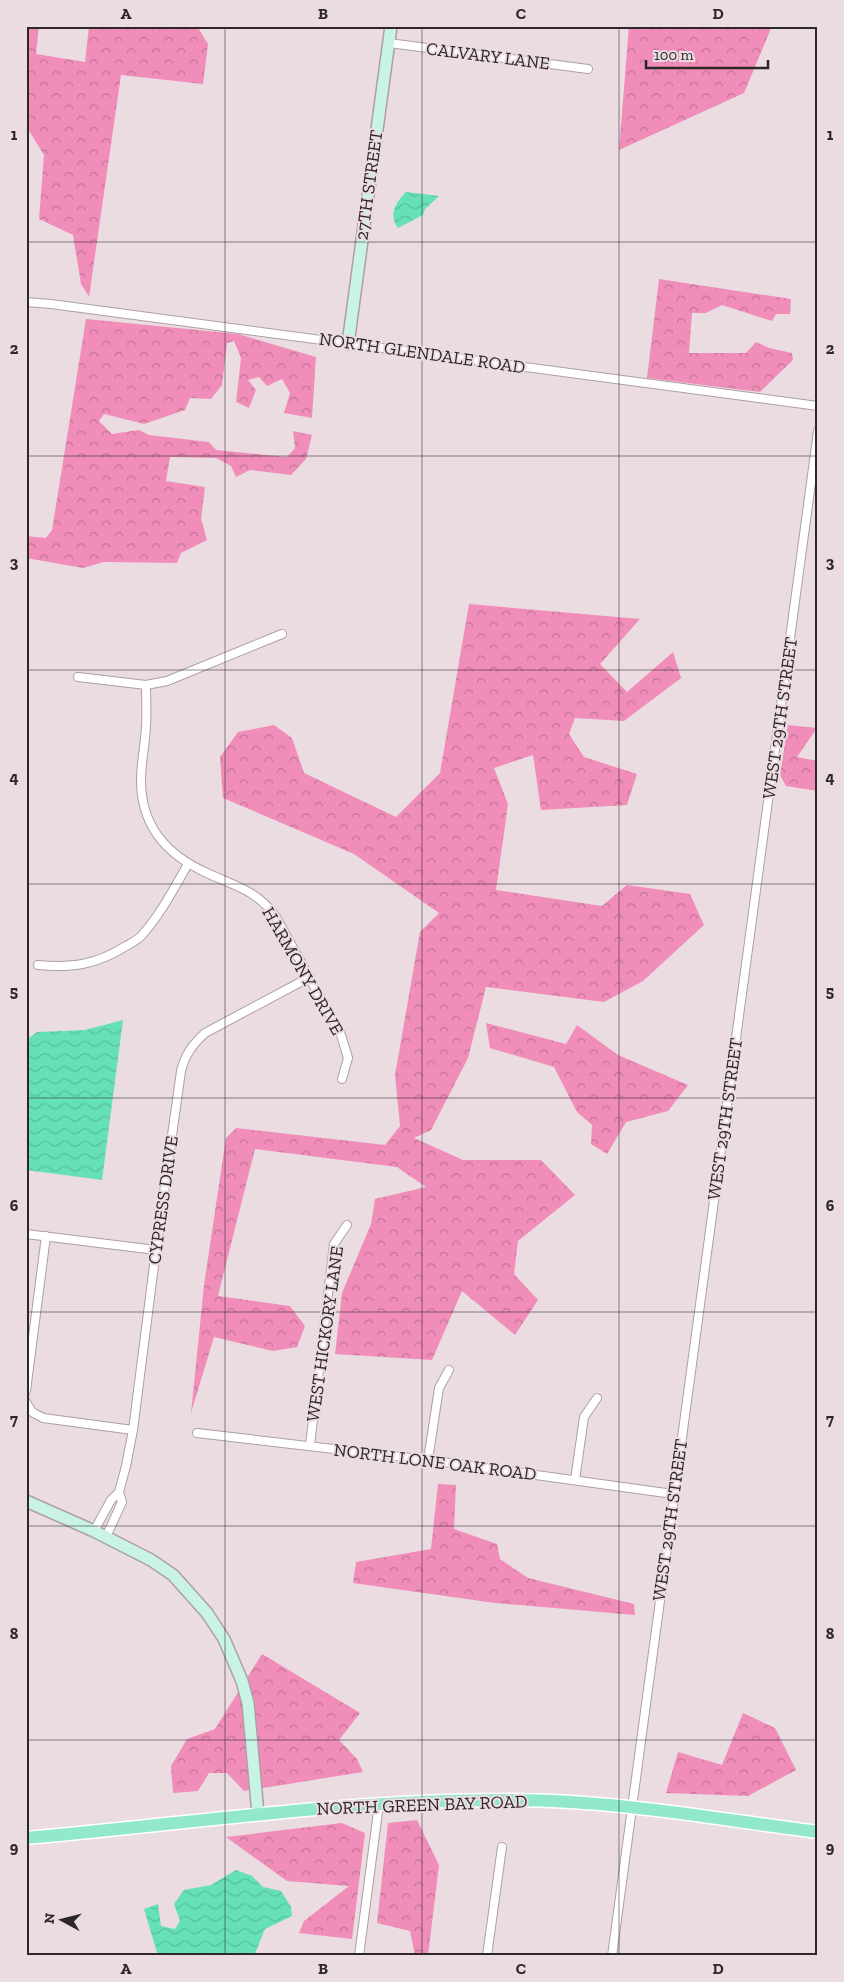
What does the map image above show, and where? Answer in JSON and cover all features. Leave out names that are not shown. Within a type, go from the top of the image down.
[{"type":"main road","name":"NORTH GREEN BAY ROAD","points":[[26,1838],[258,1814],[378,1804],[513,1800],[632,1807],[818,1832]]},
{"type":"street","name":"27TH STREET","points":[[348,344],[391,26]]},
{"type":"street","name":"CALVARY LANE","points":[[388,43],[588,69]]},
{"type":"street","name":"NORTH GLENDALE ROAD","points":[[26,302],[818,406]]},
{"type":"street","name":"WEST 29TH STREET","points":[[612,1956],[818,430]]},
{"type":"street","points":[[78,676],[146,685],[167,681],[282,634]]},
{"type":"street","name":"HARMONY DRIVE","points":[[146,685],[147,724],[141,780],[143,805],[150,826],[158,837],[188,864],[246,890],[266,903],[276,917],[342,1035],[348,1058],[342,1079]]},
{"type":"street","points":[[38,965],[64,968],[89,964],[113,954],[140,937],[158,915],[188,864]]},
{"type":"street","name":"CYPRESS DRIVE","points":[[106,1536],[122,1502],[119,1492],[133,1430],[156,1250],[184,1058],[192,1045],[205,1033],[310,977]]},
{"type":"street","name":"WEST HICKORY LANE","points":[[310,1445],[334,1244],[347,1225]]},
{"type":"street","points":[[26,1234],[156,1250]]},
{"type":"street","points":[[26,1391],[46,1236]]},
{"type":"street","points":[[428,1460],[438,1388],[449,1370]]},
{"type":"street","points":[[575,1480],[584,1417],[598,1398]]},
{"type":"street","points":[[26,1402],[32,1412],[43,1418],[133,1430]]},
{"type":"street","name":"NORTH LONE OAK ROAD","points":[[196,1433],[428,1460],[673,1494]]},
{"type":"street","name":"CYPRESS DRIVE","points":[[94,1531],[111,1500],[119,1492]]},
{"type":"street","points":[[26,1501],[106,1536],[151,1560],[173,1575],[207,1613],[224,1639],[242,1681],[248,1703],[258,1814]]},
{"type":"street","points":[[359,1956],[378,1804]]},
{"type":"street","points":[[487,1956],[502,1847]]},
{"type":"green space","points":[[26,26],[39,26],[36,54],[85,62],[89,26],[197,26],[208,44],[203,84],[121,75],[89,297],[81,284],[73,235],[39,219],[44,155],[26,126]]},
{"type":"green space","points":[[629,26],[772,26],[744,93],[619,150]]},
{"type":"green space","points":[[659,279],[791,299],[790,314],[776,314],[772,321],[722,305],[706,313],[692,313],[689,353],[746,353],[756,342],[769,348],[792,353],[793,360],[760,392],[647,378]]},
{"type":"green space","points":[[86,319],[238,334],[316,357],[312,418],[284,413],[290,393],[282,379],[267,386],[259,377],[248,380],[256,390],[249,408],[236,402],[241,358],[234,341],[227,343],[222,385],[211,399],[190,398],[185,410],[144,424],[104,414],[99,421],[112,434],[139,430],[149,435],[209,442],[216,450],[287,457],[295,448],[293,431],[312,435],[306,459],[291,475],[250,470],[236,477],[231,466],[216,458],[170,457],[166,481],[205,487],[201,519],[207,540],[181,553],[177,563],[104,562],[83,568],[26,558],[26,536],[46,538],[52,530]]},
{"type":"green space","points":[[469,604],[640,619],[600,664],[627,692],[673,652],[681,678],[624,721],[575,718],[569,734],[584,757],[637,774],[627,805],[541,810],[533,755],[494,768],[508,804],[496,890],[602,906],[627,885],[690,894],[704,925],[643,981],[604,1002],[486,987],[468,1058],[431,1130],[414,1138],[463,1160],[541,1160],[575,1195],[518,1241],[514,1274],[538,1300],[515,1335],[462,1291],[432,1360],[335,1354],[342,1293],[371,1224],[375,1199],[426,1187],[397,1167],[255,1149],[218,1296],[290,1306],[305,1326],[297,1347],[273,1351],[214,1337],[191,1413],[204,1285],[226,1138],[236,1128],[385,1145],[400,1126],[395,1075],[420,932],[439,913],[354,854],[223,798],[220,757],[238,732],[274,725],[292,738],[304,773],[396,817],[440,773]]},
{"type":"green space","points":[[788,725],[817,728],[797,757],[818,761],[818,791],[786,786],[780,775]]},
{"type":"green space","points":[[486,1023],[566,1044],[577,1025],[618,1055],[688,1085],[668,1111],[626,1122],[607,1154],[591,1144],[592,1125],[577,1112],[554,1067],[490,1048]]},
{"type":"green space","points":[[438,1484],[456,1485],[454,1529],[497,1544],[500,1559],[528,1578],[634,1604],[635,1615],[495,1603],[353,1583],[356,1562],[431,1549]]},
{"type":"green space","points":[[262,1654],[360,1713],[339,1740],[357,1759],[363,1772],[244,1791],[227,1773],[209,1773],[198,1791],[173,1793],[171,1766],[187,1739],[215,1729]]},
{"type":"green space","points":[[743,1713],[775,1728],[796,1770],[748,1796],[666,1793],[678,1752],[722,1765]]},
{"type":"green space","points":[[417,1820],[439,1865],[428,1956],[415,1956],[410,1931],[377,1923],[388,1823]]},
{"type":"green space","points":[[342,1823],[365,1833],[352,1939],[299,1933],[304,1921],[349,1886],[287,1881],[226,1837]]},
{"type":"water","points":[[406,192],[439,196],[425,209],[423,215],[398,228],[395,223],[394,209]]},
{"type":"water","points":[[123,1020],[102,1180],[26,1170],[26,1058],[29,1038],[37,1032],[85,1030]]},
{"type":"water","points":[[236,1870],[252,1876],[263,1887],[281,1891],[291,1907],[292,1916],[265,1929],[254,1956],[158,1956],[144,1909],[158,1904],[161,1926],[175,1929],[180,1921],[174,1904],[184,1890],[211,1885]]}]
